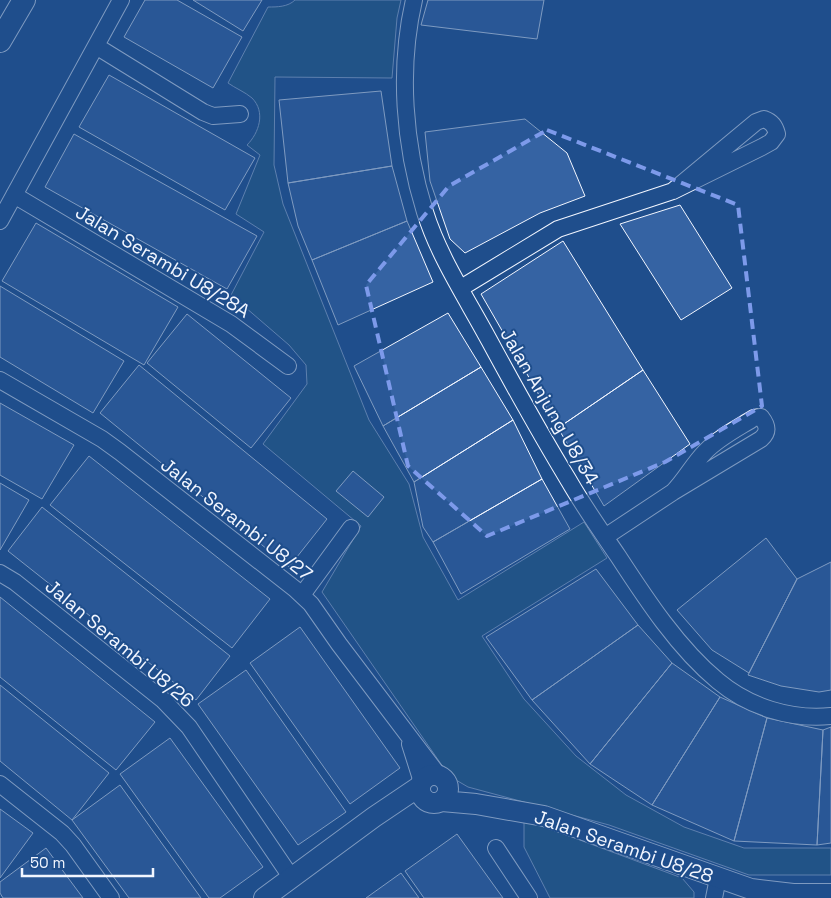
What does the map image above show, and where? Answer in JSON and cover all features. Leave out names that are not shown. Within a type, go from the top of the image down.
[{"type":"main road","points":[[0,41],[24,0]]},
{"type":"street","points":[[0,221],[121,0]]},
{"type":"street","name":"Jalan Anjung U8/34","points":[[414,0],[406,56],[406,102],[409,146],[425,214],[461,288],[570,483],[667,628],[719,682],[765,708],[789,715],[818,718],[831,716]]},
{"type":"street","points":[[96,46],[203,112],[213,116],[240,114]]},
{"type":"street","points":[[461,288],[558,229],[673,191],[762,147],[777,134],[776,127],[770,121],[764,119],[756,122],[673,191]]},
{"type":"street","name":"Jalan Serambi U8/28A","points":[[14,195],[232,324],[288,366]]},
{"type":"street","name":"Jalan Serambi U8/27","points":[[0,380],[102,439],[268,566],[302,595],[326,624],[408,735],[433,789]]},
{"type":"street","points":[[605,537],[673,492],[761,440],[766,435],[768,428],[766,422],[761,418],[754,418],[706,450],[683,482],[673,492]]},
{"type":"street","points":[[302,595],[351,528]]},
{"type":"street","name":"Jalan Serambi U8/26","points":[[0,573],[15,582],[163,700],[176,713],[189,727],[291,877]]},
{"type":"street","points":[[0,784],[62,833],[73,845],[111,898]]},
{"type":"street","points":[[264,898],[374,818],[433,789]]},
{"type":"street","name":"Jalan Serambi U8/28","points":[[433,789],[476,804],[544,816],[751,889],[792,894],[831,894]]},
{"type":"street","points":[[496,848],[529,898]]},
{"type":"street","points":[[714,898],[718,878]]},
{"type":"highlighted area","points":[[547,130],[738,205],[762,406],[665,462],[487,536],[408,466],[366,285],[449,186]]},
{"type":"shaded area","points":[[295,0],[401,0],[397,18],[392,78],[275,77],[274,165],[283,204],[369,420],[409,484],[423,537],[458,600],[584,522],[607,558],[482,636],[524,699],[576,756],[626,795],[684,827],[744,848],[831,848],[831,875],[749,875],[609,825],[468,787],[456,780],[441,764],[322,592],[361,526],[263,444],[307,384],[306,365],[289,345],[231,295],[264,232],[236,214],[260,155],[247,145],[258,129],[259,110],[252,98],[228,83],[268,7],[279,7]]},
{"type":"shaded area","points":[[524,821],[682,878],[694,892],[694,898],[550,898],[524,847]]},
{"type":"building","points":[[145,0],[177,0],[242,37],[213,88],[124,37]]},
{"type":"building","points":[[193,0],[262,0],[243,31]]},
{"type":"building","points":[[428,0],[544,0],[537,39],[421,25]]},
{"type":"building","points":[[109,75],[255,158],[225,210],[79,127]]},
{"type":"building","points":[[381,91],[392,166],[288,183],[279,100]]},
{"type":"building","points":[[525,119],[567,153],[585,196],[540,213],[465,253],[450,239],[430,181],[425,132]]},
{"type":"building","points":[[74,134],[257,236],[227,289],[45,187]]},
{"type":"building","points":[[392,166],[407,221],[312,260],[298,226],[288,183]]},
{"type":"building","points":[[680,205],[732,288],[681,320],[620,224]]},
{"type":"building","points":[[407,221],[433,282],[338,325],[312,260]]},
{"type":"building","points":[[36,223],[178,307],[144,365],[2,281]]},
{"type":"building","points":[[563,241],[643,370],[558,428],[481,294]]},
{"type":"building","points":[[0,286],[124,361],[93,413],[0,357]]},
{"type":"building","points":[[448,313],[481,367],[383,426],[354,366]]},
{"type":"building","points":[[187,314],[291,398],[251,448],[147,363]]},
{"type":"building","points":[[139,365],[327,519],[289,567],[100,413]]},
{"type":"building","points":[[481,367],[513,420],[414,482],[383,426]]},
{"type":"building","points":[[643,370],[690,444],[604,506],[558,428]]},
{"type":"building","points":[[0,403],[74,445],[42,499],[0,475]]},
{"type":"building","points":[[513,420],[542,479],[433,542],[423,527],[414,482]]},
{"type":"building","points":[[89,456],[270,599],[232,648],[50,505]]},
{"type":"building","points":[[353,471],[384,497],[368,517],[336,491]]},
{"type":"building","points":[[542,479],[570,529],[461,594],[433,542]]},
{"type":"building","points":[[0,483],[29,500],[0,550]]},
{"type":"building","points":[[42,507],[230,656],[196,700],[8,551]]},
{"type":"building","points":[[766,538],[797,579],[749,673],[712,650],[677,610]]},
{"type":"building","points":[[831,562],[831,690],[819,692],[781,686],[748,675],[797,579]]},
{"type":"building","points":[[596,569],[638,625],[532,700],[486,637]]},
{"type":"building","points":[[0,597],[155,722],[116,770],[0,677]]},
{"type":"building","points":[[638,625],[672,663],[590,764],[532,700]]},
{"type":"building","points":[[300,627],[400,768],[350,804],[250,663]]},
{"type":"building","points":[[672,663],[720,697],[652,805],[590,764]]},
{"type":"building","points":[[246,670],[346,812],[298,845],[198,704]]},
{"type":"building","points":[[0,685],[109,773],[72,820],[0,761]]},
{"type":"building","points":[[720,697],[767,718],[734,841],[652,805]]},
{"type":"building","points":[[767,718],[823,730],[817,845],[734,841]]},
{"type":"building","points":[[831,727],[831,843],[817,845],[823,730]]},
{"type":"building","points":[[170,738],[263,867],[220,898],[209,898],[120,774]]},
{"type":"building","points":[[120,785],[201,898],[129,898],[72,820]]},
{"type":"building","points":[[0,809],[33,833],[0,878]]},
{"type":"building","points":[[457,834],[503,898],[424,898],[405,871]]},
{"type":"building","points":[[46,848],[83,898],[3,898],[0,893],[0,882]]},
{"type":"building","points":[[401,873],[419,898],[366,898]]}]
